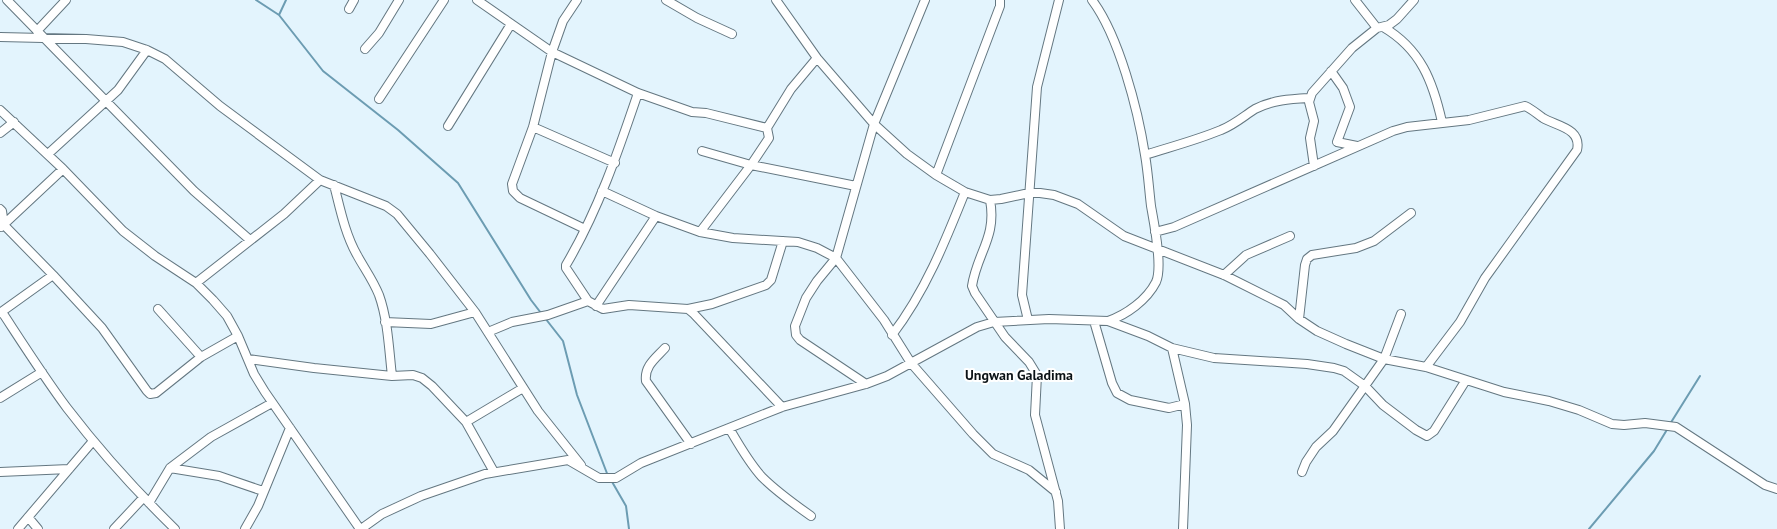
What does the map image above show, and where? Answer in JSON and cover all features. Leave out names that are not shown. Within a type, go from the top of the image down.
[{"type":"street","points":[[7,0],[194,191],[250,240]]},
{"type":"street","points":[[37,31],[66,0]]},
{"type":"street","points":[[348,9],[354,0]]},
{"type":"street","points":[[365,49],[379,33],[399,0]]},
{"type":"street","points":[[380,99],[444,0]]},
{"type":"street","points":[[477,0],[486,3],[511,24],[552,52],[638,93],[692,112],[706,113],[768,128]]},
{"type":"street","points":[[577,0],[563,21],[552,52],[533,127],[512,184],[513,192],[520,198],[585,229]]},
{"type":"street","points":[[666,0],[697,18],[732,34]]},
{"type":"street","points":[[776,0],[817,58],[874,124],[907,154],[936,175],[965,192],[990,200],[1001,200],[1029,193],[1054,195],[1078,204],[1124,236],[1224,275],[1284,305],[1299,319],[1317,331],[1384,359],[1426,367],[1504,392],[1556,404],[1612,424],[1645,423],[1674,427],[1766,485],[1777,489]]},
{"type":"street","points":[[866,384],[800,340],[796,335],[795,326],[806,298],[817,281],[836,258],[874,124],[925,0]]},
{"type":"street","points":[[936,175],[992,28],[1000,6],[1000,0]]},
{"type":"street","points":[[1028,320],[1022,295],[1037,87],[1059,0]]},
{"type":"street","points":[[0,38],[86,39],[123,42],[147,50],[165,59],[220,106],[320,180],[386,206],[397,214],[475,312],[538,411],[582,467],[593,476],[599,478],[616,478],[640,463],[782,407],[866,384],[911,363],[978,327],[994,322],[1028,320],[1108,321],[1118,318],[1148,294],[1157,281],[1158,249],[1145,154],[1130,88],[1120,58],[1102,14],[1092,0]]},
{"type":"street","points":[[1355,0],[1380,28],[1395,34],[1413,52],[1430,78],[1436,93],[1442,122]]},
{"type":"street","points":[[1145,154],[1222,130],[1270,102],[1309,98],[1352,48],[1380,28],[1397,19],[1414,0]]},
{"type":"street","points":[[448,126],[511,24]]},
{"type":"street","points":[[48,154],[118,90],[147,50]]},
{"type":"street","points":[[700,232],[751,165],[769,138],[768,128],[791,89],[817,58]]},
{"type":"street","points":[[1332,71],[1342,88],[1350,107],[1337,142],[1360,146]]},
{"type":"street","points":[[638,93],[614,163],[585,229],[566,265],[566,268],[588,301],[603,309],[629,305],[688,309],[712,304],[766,285],[771,280],[783,241]]},
{"type":"street","points":[[1309,98],[1314,121],[1310,138],[1314,166]]},
{"type":"street","points":[[1155,232],[1174,228],[1393,131],[1442,122],[1469,120],[1525,106],[1543,118],[1569,129],[1573,133],[1578,148],[1485,278],[1460,322],[1426,367]]},
{"type":"street","points":[[0,110],[48,154],[123,231],[156,256],[196,283],[227,316],[238,336],[254,374],[361,529],[382,514],[421,496],[485,474],[568,460],[582,467]]},
{"type":"street","points":[[0,133],[14,122]]},
{"type":"street","points":[[533,127],[614,163]]},
{"type":"street","points":[[702,151],[751,165],[856,186]]},
{"type":"street","points":[[2,226],[63,169]]},
{"type":"street","points":[[196,283],[284,214],[320,180]]},
{"type":"street","points":[[334,185],[347,232],[357,255],[368,272],[379,295],[385,322],[392,376]]},
{"type":"street","points":[[602,191],[656,216],[700,232],[733,238],[798,242],[817,248],[836,258],[884,320],[892,335],[911,363],[973,434],[994,454],[1029,470],[1056,492]]},
{"type":"street","points":[[892,335],[908,314],[924,284],[943,246],[965,192]]},
{"type":"street","points":[[990,200],[993,214],[991,228],[972,286],[994,322],[1005,337],[1029,362],[1037,375],[1034,415],[1056,492],[1060,529]]},
{"type":"street","points":[[0,209],[2,211],[2,226],[54,275],[102,328],[146,392],[150,394],[156,392],[201,357],[238,336]]},
{"type":"street","points":[[1299,319],[1307,259],[1312,255],[1356,248],[1374,241],[1410,213]]},
{"type":"street","points":[[596,306],[656,216]]},
{"type":"street","points":[[1224,275],[1246,254],[1290,236]]},
{"type":"street","points":[[54,275],[1,312],[42,372],[93,441],[146,500],[175,529]]},
{"type":"street","points":[[488,332],[512,322],[548,315],[588,301]]},
{"type":"street","points":[[158,309],[201,357]]},
{"type":"street","points":[[688,309],[782,407]]},
{"type":"street","points":[[385,322],[431,324],[475,312]]},
{"type":"street","points":[[1302,472],[1306,462],[1316,447],[1333,431],[1384,359],[1401,314]]},
{"type":"street","points":[[1094,321],[1112,383],[1117,393],[1130,400],[1169,408],[1185,404]]},
{"type":"street","points":[[1108,321],[1148,336],[1172,348],[1214,358],[1307,364],[1344,371],[1365,386],[1383,404],[1416,430],[1427,436],[1434,431],[1466,380]]},
{"type":"street","points":[[665,348],[647,367],[645,374],[646,381],[691,444]]},
{"type":"street","points":[[1172,348],[1185,404],[1187,425],[1183,529]]},
{"type":"street","points":[[248,359],[392,376],[413,375],[422,378],[432,386],[466,422],[494,472]]},
{"type":"street","points":[[0,398],[42,372]]},
{"type":"street","points":[[466,422],[524,388]]},
{"type":"street","points":[[114,529],[146,500],[170,468],[211,437],[272,402]]},
{"type":"street","points":[[245,529],[258,506],[290,428]]},
{"type":"street","points":[[729,428],[746,457],[762,477],[790,501],[811,516]]},
{"type":"street","points":[[18,529],[93,441]]},
{"type":"street","points":[[170,468],[219,476],[263,491]]},
{"type":"street","points":[[0,472],[69,469]]},
{"type":"street","points":[[28,517],[38,529]]},
{"type":"waterway","points":[[256,0],[279,15],[323,71],[398,130],[458,183],[531,300],[541,313]]},
{"type":"waterway","points":[[279,15],[286,0]]},
{"type":"waterway","points":[[545,318],[563,341],[577,395],[608,476]]},
{"type":"waterway","points":[[1670,424],[1700,376]]},
{"type":"waterway","points":[[1589,529],[1654,451],[1668,428]]},
{"type":"waterway","points":[[611,480],[626,506],[629,529]]},
{"type":"district","name":"Ungwan Galadima","points":[[1019,375]]}]
